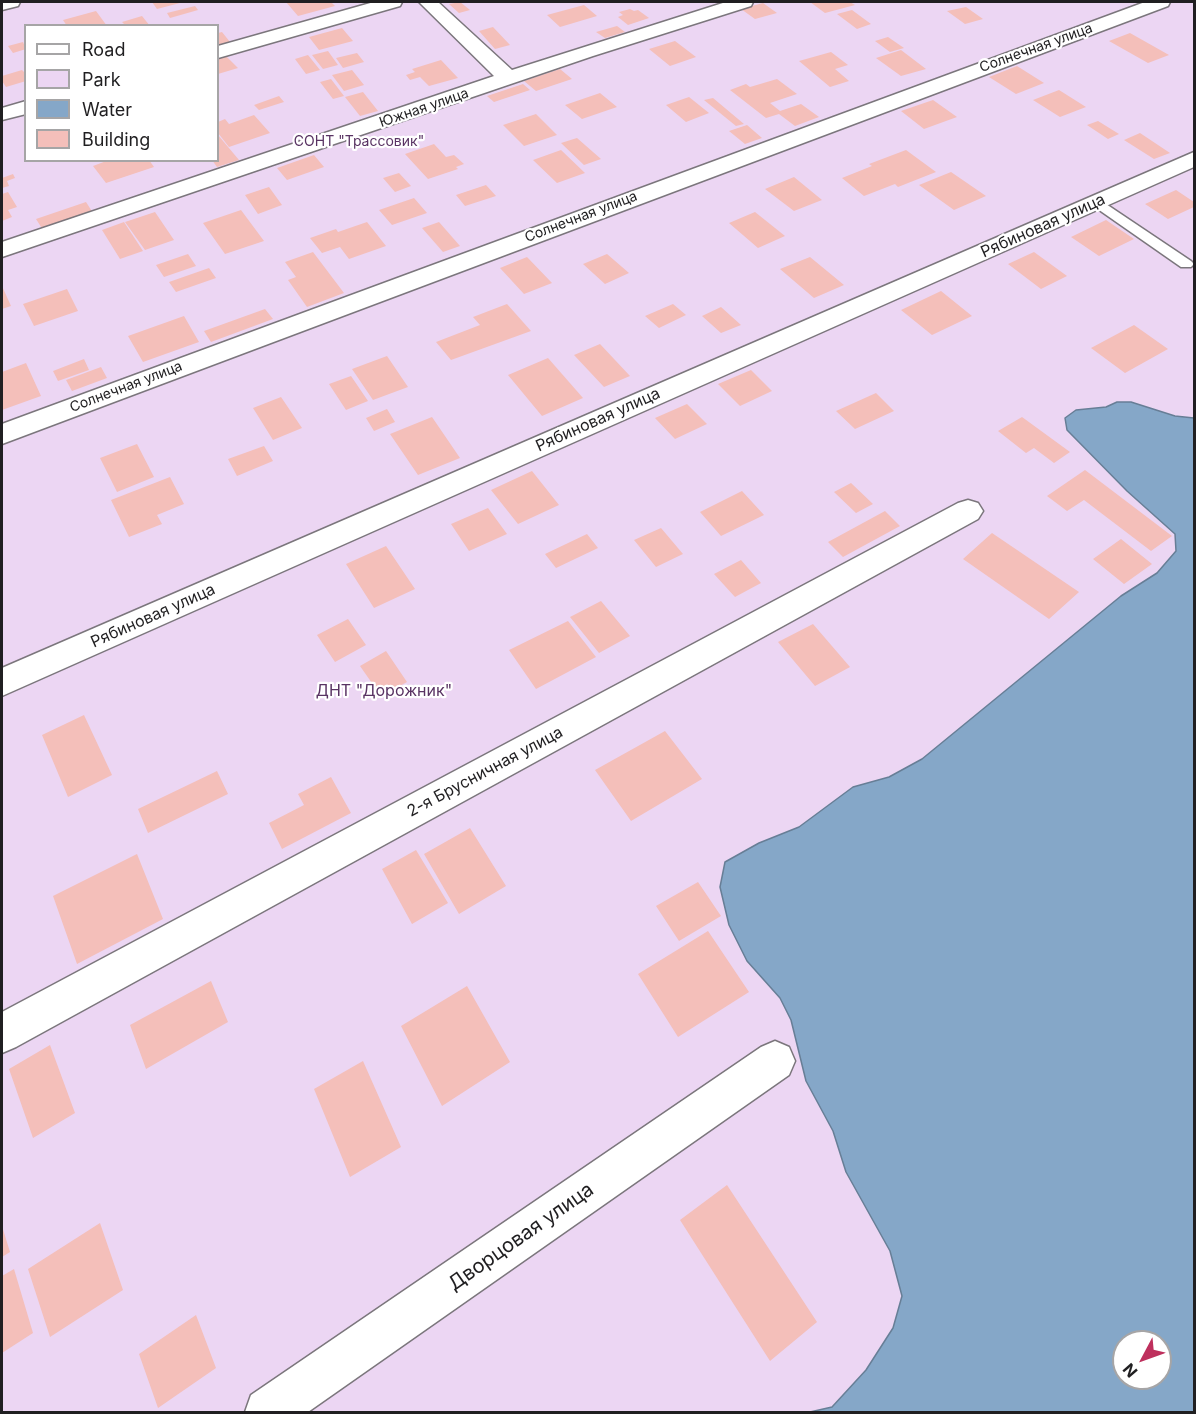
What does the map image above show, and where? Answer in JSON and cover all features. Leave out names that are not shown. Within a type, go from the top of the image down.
[{"type":"street","points":[[2,4],[11,2]]},
{"type":"street","points":[[219,52],[393,2]]},
{"type":"street","points":[[428,2],[509,79]]},
{"type":"street","name":"Южная улица","points":[[2,250],[744,2]]},
{"type":"street","name":"Солнечная улица","points":[[2,434],[1161,2]]},
{"type":"street","points":[[2,114],[24,108]]},
{"type":"street","name":"Рябиновая улица","points":[[2,682],[1194,159]]},
{"type":"street","name":"2-я Брусничная улица","points":[[2,1033],[968,511]]},
{"type":"street","name":"Дворцовая улица","points":[[268,1413],[775,1061]]},
{"type":"lane","points":[[1097,202],[1186,264]]},
{"type":"green space","name":"ДНТ \"Дорожник\"","points":[[2,2],[1194,2],[1194,418],[1175,416],[1131,402],[1117,402],[1106,407],[1076,410],[1067,430],[1127,491],[1175,534],[1176,551],[1157,573],[1121,596],[922,759],[889,777],[853,787],[799,827],[759,843],[725,862],[747,961],[780,998],[791,1020],[806,1081],[833,1131],[846,1172],[890,1251],[902,1296],[893,1328],[866,1370],[832,1407],[810,1412],[2,1412]]},
{"type":"water","points":[[1117,402],[1131,402],[1175,416],[1194,418],[1194,1412],[810,1412],[832,1407],[866,1370],[893,1328],[902,1296],[890,1251],[846,1172],[833,1131],[806,1081],[791,1020],[780,998],[747,961],[729,925],[720,887],[725,862],[759,843],[799,827],[853,787],[889,777],[922,759],[1121,596],[1157,573],[1176,551],[1175,534],[1127,491],[1067,430],[1065,418],[1076,410],[1106,407]]},
{"type":"building","points":[[152,2],[178,2],[180,3],[157,9]]},
{"type":"building","points":[[286,2],[331,2],[335,6],[298,16]]},
{"type":"building","points":[[460,2],[470,10],[459,13],[449,4]]},
{"type":"building","points":[[810,2],[850,2],[855,5],[825,13]]},
{"type":"building","points":[[763,3],[777,13],[755,19],[741,9]]},
{"type":"building","points":[[584,5],[597,16],[560,27],[547,15]]},
{"type":"building","points":[[195,6],[198,10],[170,18],[167,13]]},
{"type":"building","points":[[966,7],[983,19],[965,24],[947,11]]},
{"type":"building","points":[[630,9],[638,10],[649,18],[628,25],[618,17],[623,15],[619,12]]},
{"type":"building","points":[[852,10],[871,24],[857,29],[837,14]]},
{"type":"building","points":[[96,11],[106,24],[66,24],[63,20]]},
{"type":"building","points":[[142,16],[148,24],[124,24],[122,22]]},
{"type":"building","points":[[617,26],[625,32],[605,38],[596,32]]},
{"type":"building","points":[[493,27],[510,45],[495,49],[479,31]]},
{"type":"building","points":[[342,28],[353,41],[319,50],[309,37]]},
{"type":"building","points":[[222,32],[230,42],[219,45],[219,33]]},
{"type":"building","points":[[1130,33],[1169,55],[1148,63],[1109,41]]},
{"type":"building","points":[[888,37],[904,48],[890,52],[875,41]]},
{"type":"building","points":[[675,41],[696,57],[670,66],[649,49]]},
{"type":"building","points":[[23,42],[24,50],[13,53],[8,46]]},
{"type":"building","points":[[901,50],[926,69],[901,76],[876,58]]},
{"type":"building","points":[[328,51],[338,65],[323,69],[312,55]]},
{"type":"building","points":[[831,52],[848,65],[835,69],[849,81],[830,87],[799,61]]},
{"type":"building","points":[[357,53],[364,62],[343,68],[336,58]]},
{"type":"building","points":[[308,55],[320,70],[306,74],[295,59]]},
{"type":"building","points":[[226,56],[238,68],[219,74],[219,59]]},
{"type":"building","points":[[441,60],[458,78],[429,86],[420,77],[410,80],[406,75],[415,72],[412,69]]},
{"type":"building","points":[[1017,66],[1044,83],[1016,94],[989,77]]},
{"type":"building","points":[[560,69],[572,79],[536,91],[524,81]]},
{"type":"building","points":[[22,70],[24,82],[6,87],[2,76]]},
{"type":"building","points":[[352,70],[364,85],[344,91],[332,75]]},
{"type":"building","points":[[331,79],[344,96],[333,99],[320,82]]},
{"type":"building","points":[[777,79],[797,94],[770,103],[780,111],[801,104],[819,117],[795,126],[779,114],[766,118],[730,90],[746,84],[750,87]]},
{"type":"building","points":[[523,84],[530,90],[494,102],[487,96]]},
{"type":"building","points":[[1059,90],[1086,107],[1060,117],[1033,100]]},
{"type":"building","points":[[363,92],[378,111],[360,116],[345,97]]},
{"type":"building","points":[[600,93],[617,107],[582,119],[565,105]]},
{"type":"building","points":[[279,96],[284,102],[259,110],[254,105]]},
{"type":"building","points":[[689,97],[709,113],[686,122],[666,105]]},
{"type":"building","points":[[713,98],[744,124],[736,126],[704,100]]},
{"type":"building","points":[[933,100],[957,117],[924,129],[901,111]]},
{"type":"building","points":[[536,114],[557,135],[524,146],[503,125]]},
{"type":"building","points":[[254,115],[270,133],[229,147],[219,134],[219,122],[225,119],[229,124]]},
{"type":"building","points":[[1098,121],[1119,134],[1108,139],[1087,125]]},
{"type":"building","points":[[747,125],[762,138],[745,144],[729,131]]},
{"type":"building","points":[[1140,133],[1170,153],[1154,159],[1124,140]]},
{"type":"building","points":[[219,136],[239,160],[217,167],[213,162],[219,162]]},
{"type":"building","points":[[577,138],[601,159],[584,165],[561,143]]},
{"type":"building","points":[[434,144],[446,157],[454,155],[464,164],[456,167],[458,169],[428,179],[405,154]]},
{"type":"building","points":[[561,150],[585,173],[557,183],[533,160]]},
{"type":"building","points":[[906,150],[936,172],[898,187],[895,184],[864,196],[842,178],[872,166],[869,164]]},
{"type":"building","points":[[314,155],[324,167],[287,180],[277,168]]},
{"type":"building","points":[[104,162],[150,162],[154,167],[106,183],[93,166]]},
{"type":"building","points":[[951,172],[986,196],[954,210],[919,185]]},
{"type":"building","points":[[399,173],[411,186],[395,192],[383,178]]},
{"type":"building","points":[[13,174],[15,178],[7,181],[9,186],[2,188],[2,178]]},
{"type":"building","points":[[794,177],[822,200],[794,211],[765,189]]},
{"type":"building","points":[[486,185],[496,196],[465,206],[456,195]]},
{"type":"building","points":[[269,187],[282,205],[258,214],[245,195]]},
{"type":"building","points":[[1176,190],[1194,202],[1194,207],[1168,219],[1145,204]]},
{"type":"building","points":[[8,192],[17,207],[8,210],[12,217],[2,221],[2,194]]},
{"type":"building","points":[[414,198],[427,213],[392,225],[379,210]]},
{"type":"building","points":[[86,202],[93,213],[43,230],[36,219]]},
{"type":"building","points":[[241,210],[264,241],[225,254],[203,223]]},
{"type":"building","points":[[155,212],[174,240],[145,250],[125,222]]},
{"type":"building","points":[[755,212],[785,236],[758,248],[729,223]]},
{"type":"building","points":[[1106,220],[1134,239],[1099,256],[1071,237]]},
{"type":"building","points":[[124,222],[143,251],[120,259],[102,230]]},
{"type":"building","points":[[367,222],[386,246],[349,259],[340,247],[322,253],[310,238],[336,229],[338,232]]},
{"type":"building","points":[[439,222],[460,246],[443,252],[422,228]]},
{"type":"building","points":[[313,252],[344,293],[307,307],[288,280],[296,277],[285,262]]},
{"type":"building","points":[[1034,252],[1067,276],[1041,289],[1008,264]]},
{"type":"building","points":[[188,254],[196,266],[164,277],[156,265]]},
{"type":"building","points":[[607,254],[629,273],[605,284],[583,264]]},
{"type":"building","points":[[527,257],[552,283],[524,294],[500,268]]},
{"type":"building","points":[[810,257],[844,285],[814,298],[780,269]]},
{"type":"building","points":[[209,268],[216,278],[176,292],[169,282]]},
{"type":"building","points":[[2,286],[11,306],[2,309]]},
{"type":"building","points":[[67,289],[78,311],[34,326],[23,304]]},
{"type":"building","points":[[941,291],[972,316],[932,335],[901,310]]},
{"type":"building","points":[[507,304],[531,331],[451,360],[436,342],[480,325],[473,317]]},
{"type":"building","points":[[673,304],[686,315],[659,328],[645,316]]},
{"type":"building","points":[[721,307],[741,325],[721,333],[702,316]]},
{"type":"building","points":[[265,309],[273,319],[211,342],[204,331]]},
{"type":"building","points":[[184,316],[199,342],[143,362],[128,336]]},
{"type":"building","points":[[1134,325],[1168,349],[1125,373],[1091,348]]},
{"type":"building","points":[[600,344],[630,376],[604,387],[574,355]]},
{"type":"building","points":[[387,356],[408,387],[373,400],[352,369]]},
{"type":"building","points":[[548,358],[583,398],[542,416],[508,375]]},
{"type":"building","points":[[84,359],[89,370],[58,381],[53,371]]},
{"type":"building","points":[[26,363],[41,396],[2,410],[2,372]]},
{"type":"building","points":[[101,367],[107,378],[72,391],[66,380]]},
{"type":"building","points":[[751,370],[772,391],[740,406],[718,384]]},
{"type":"building","points":[[351,376],[368,401],[346,410],[329,384]]},
{"type":"building","points":[[876,393],[894,411],[855,429],[836,411]]},
{"type":"building","points":[[281,397],[302,428],[273,440],[253,408]]},
{"type":"building","points":[[687,404],[707,424],[675,439],[655,418]]},
{"type":"building","points":[[387,409],[395,422],[374,431],[366,418]]},
{"type":"building","points":[[432,417],[460,458],[418,475],[390,434]]},
{"type":"building","points":[[1022,417],[1070,452],[1054,463],[1034,448],[1026,453],[998,431]]},
{"type":"building","points":[[137,444],[154,477],[117,492],[100,458]]},
{"type":"building","points":[[264,446],[273,461],[237,476],[228,459]]},
{"type":"building","points":[[1085,470],[1172,536],[1151,551],[1084,500],[1067,511],[1047,496]]},
{"type":"building","points":[[532,471],[559,505],[518,524],[491,490]]},
{"type":"building","points":[[170,477],[184,504],[157,515],[162,524],[129,537],[111,500]]},
{"type":"building","points":[[851,483],[873,504],[856,513],[834,492]]},
{"type":"building","points":[[742,491],[764,515],[721,536],[700,512]]},
{"type":"building","points":[[488,508],[507,534],[469,551],[451,524]]},
{"type":"building","points":[[885,511],[900,526],[843,557],[828,542]]},
{"type":"building","points":[[661,528],[683,554],[656,567],[634,540]]},
{"type":"building","points":[[992,533],[1079,592],[1049,619],[963,559]]},
{"type":"building","points":[[587,534],[598,548],[556,568],[545,554]]},
{"type":"building","points":[[1121,539],[1152,564],[1124,584],[1093,559]]},
{"type":"building","points":[[386,546],[415,589],[374,608],[346,564]]},
{"type":"building","points":[[741,560],[761,583],[735,597],[714,574]]},
{"type":"building","points":[[601,601],[630,636],[599,653],[570,617]]},
{"type":"building","points":[[348,619],[366,645],[335,662],[317,635]]},
{"type":"building","points":[[568,621],[596,657],[536,689],[509,650]]},
{"type":"building","points":[[813,624],[850,667],[815,686],[778,642]]},
{"type":"building","points":[[386,651],[407,682],[381,696],[360,666]]},
{"type":"building","points":[[84,715],[112,775],[68,797],[42,735]]},
{"type":"building","points":[[665,731],[702,779],[631,821],[595,770]]},
{"type":"building","points":[[217,771],[228,794],[148,833],[138,809]]},
{"type":"building","points":[[331,777],[351,813],[282,849],[269,823],[304,805],[298,794]]},
{"type":"building","points":[[470,828],[506,886],[459,914],[424,854]]},
{"type":"building","points":[[416,850],[448,903],[412,924],[382,869]]},
{"type":"building","points":[[137,854],[163,919],[77,964],[53,896]]},
{"type":"building","points":[[698,882],[721,916],[679,941],[656,906]]},
{"type":"building","points":[[708,931],[749,992],[678,1037],[638,974]]},
{"type":"building","points":[[211,981],[228,1022],[146,1069],[130,1025]]},
{"type":"building","points":[[467,986],[510,1062],[442,1106],[401,1026]]},
{"type":"building","points":[[50,1045],[75,1113],[33,1138],[9,1069]]},
{"type":"building","points":[[363,1061],[401,1147],[350,1177],[314,1089]]},
{"type":"building","points":[[727,1185],[817,1322],[770,1361],[680,1220]]},
{"type":"building","points":[[100,1223],[123,1290],[50,1337],[28,1269]]},
{"type":"building","points":[[2,1226],[10,1252],[2,1257]]},
{"type":"building","points":[[14,1269],[33,1333],[2,1353],[2,1276]]},
{"type":"building","points":[[196,1315],[216,1368],[158,1408],[139,1354]]},
{"type":"park label","name":"СОНТ \"Трассовик\"","points":[[359,142]]}]
